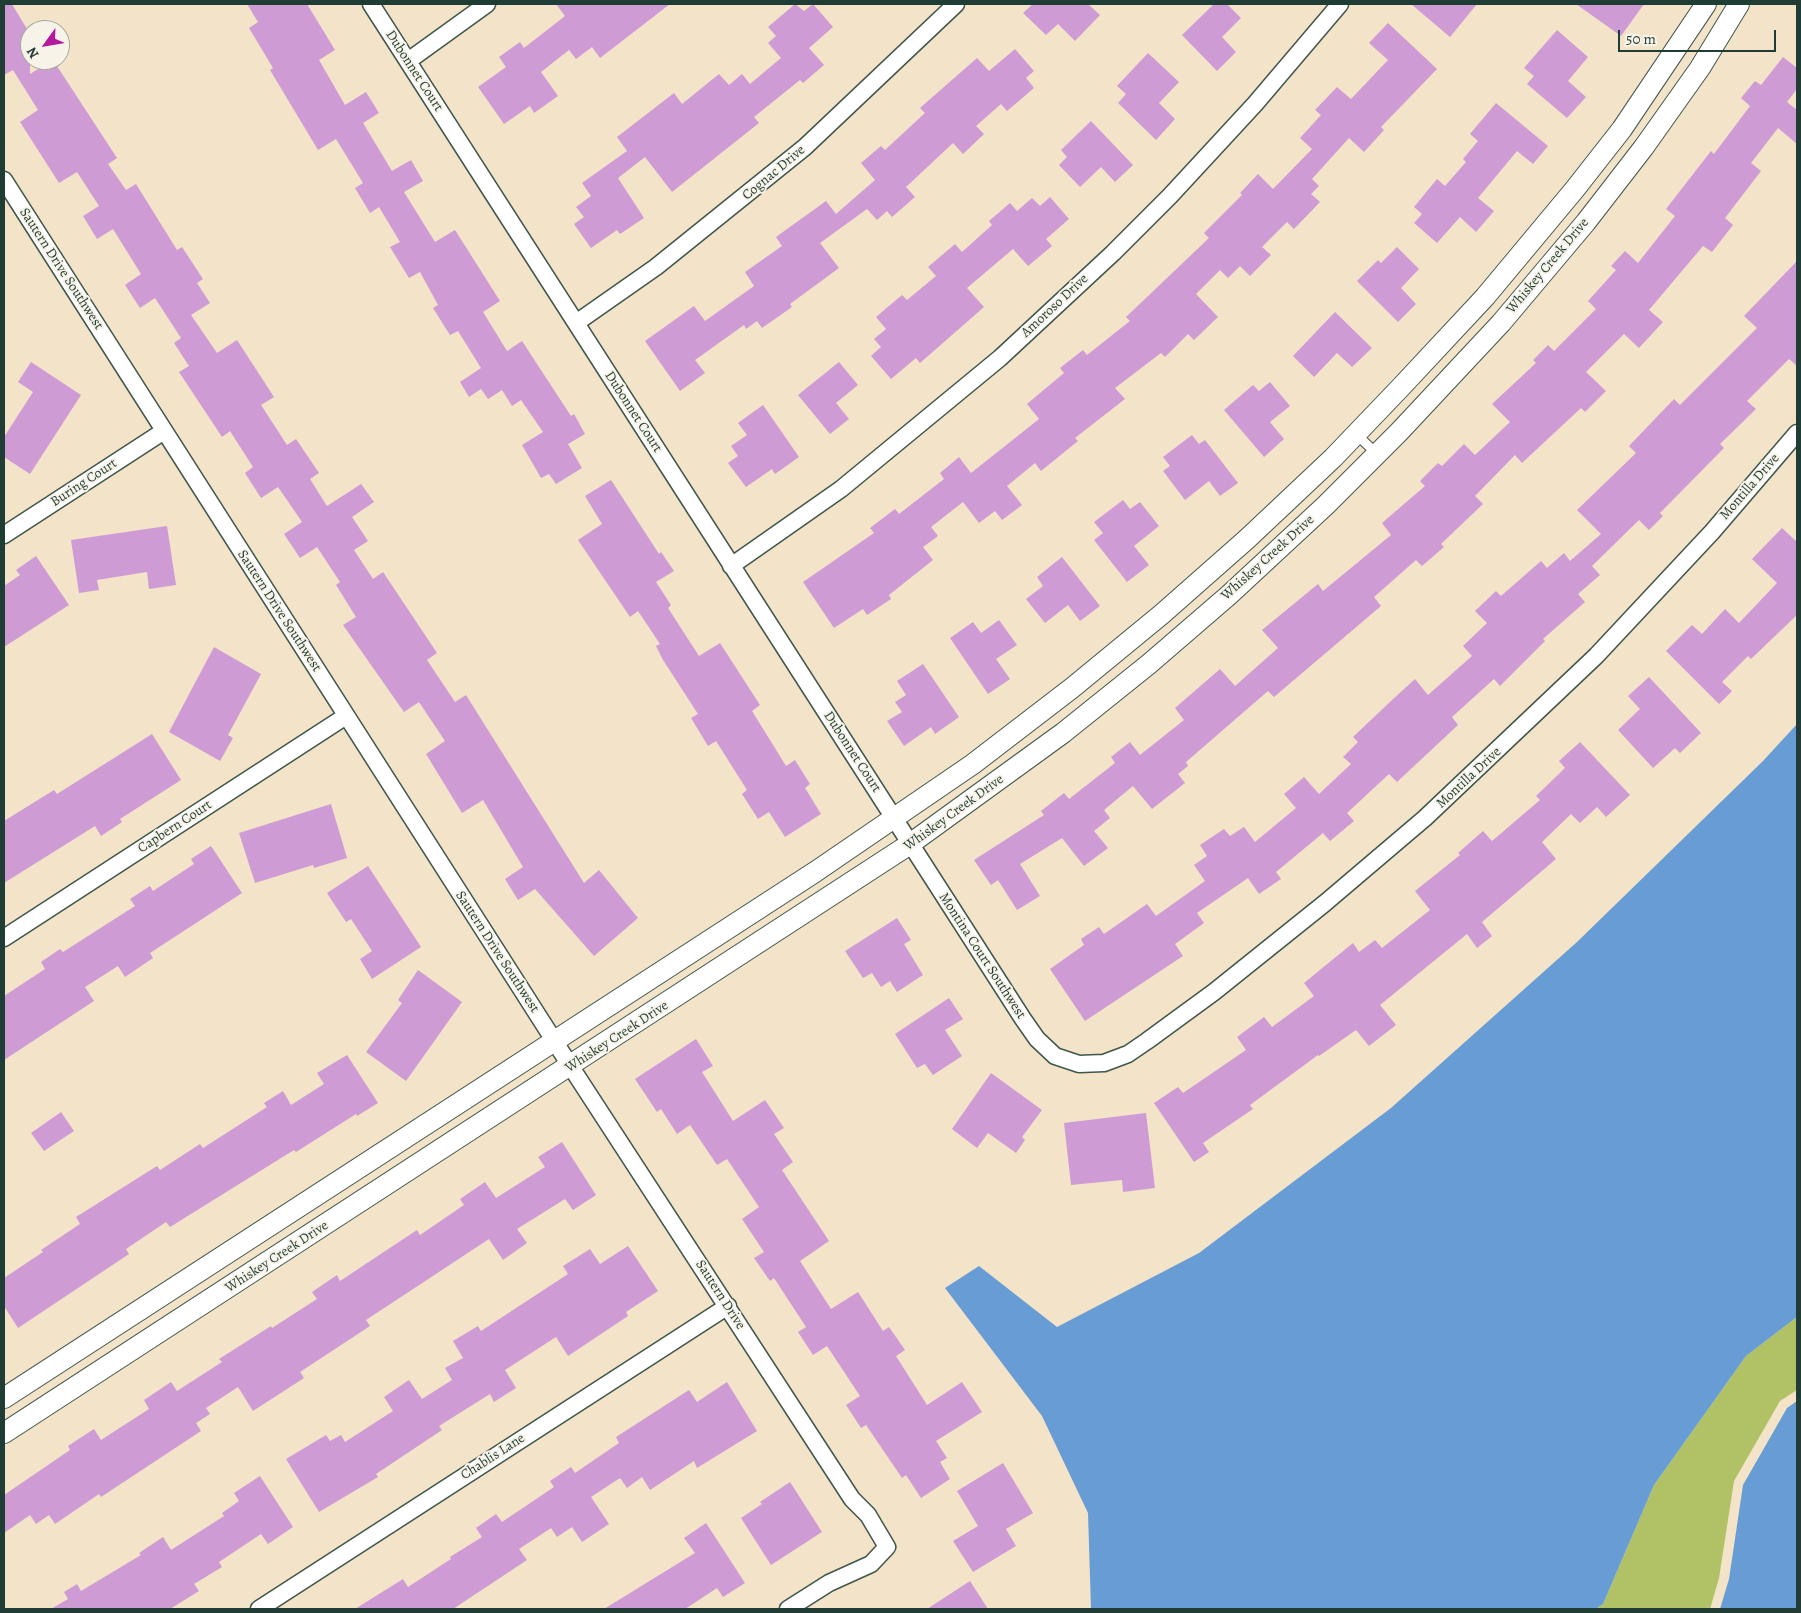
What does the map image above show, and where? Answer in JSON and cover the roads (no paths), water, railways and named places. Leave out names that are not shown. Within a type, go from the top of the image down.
[{"type":"street","name":"Dubonnet Court","points":[[372,4],[895,819]]},
{"type":"street","points":[[408,61],[487,4]]},
{"type":"street","name":"Cognac Drive","points":[[576,323],[656,267],[798,153],[956,4]]},
{"type":"street","name":"Amoroso Drive","points":[[731,566],[841,488],[918,427],[1008,351],[1113,253],[1170,196],[1255,104],[1340,4]]},
{"type":"street","name":"Whiskey Creek Drive","points":[[4,1398],[895,819],[973,764],[1049,706],[1162,614],[1247,539],[1356,434],[1485,297],[1622,129],[1706,4]]},
{"type":"street","name":"Whiskey Creek Drive","points":[[4,1433],[571,1067],[910,844],[1063,733],[1149,664],[1326,506],[1501,323],[1586,222],[1644,147],[1694,76],[1739,4]]},
{"type":"street","name":"Sautern Drive Southwest","points":[[4,180],[555,1041]]},
{"type":"street","name":"Buring Court","points":[[4,535],[164,431]]},
{"type":"street","name":"Montilla Drive","points":[[1092,1064],[1104,1063],[1128,1054],[1214,992],[1325,904],[1425,818],[1596,656],[1712,532],[1797,432]]},
{"type":"street","name":"Capbern Court","points":[[4,938],[346,716]]},
{"type":"street","name":"Montina Court Southwest","points":[[895,819],[1037,1039],[1055,1056],[1079,1064],[1092,1064]]},
{"type":"street","name":"Sautern Drive","points":[[555,1041],[852,1499],[868,1515],[887,1547],[871,1564],[829,1583],[788,1609]]},
{"type":"street","name":"Chablis Lane","points":[[259,1609],[728,1306]]},
{"type":"lane","points":[[1356,434],[1377,454]]},
{"type":"water","points":[[1797,724],[1797,1317],[1746,1356],[1654,1485],[1603,1604],[1596,1609],[1091,1609],[1088,1513],[1042,1416],[945,1288],[979,1266],[1057,1327],[1199,1253],[1391,1108],[1577,942],[1763,761]]},
{"type":"water","points":[[1797,1401],[1797,1609],[1720,1609],[1729,1579],[1743,1485],[1787,1408]]}]
